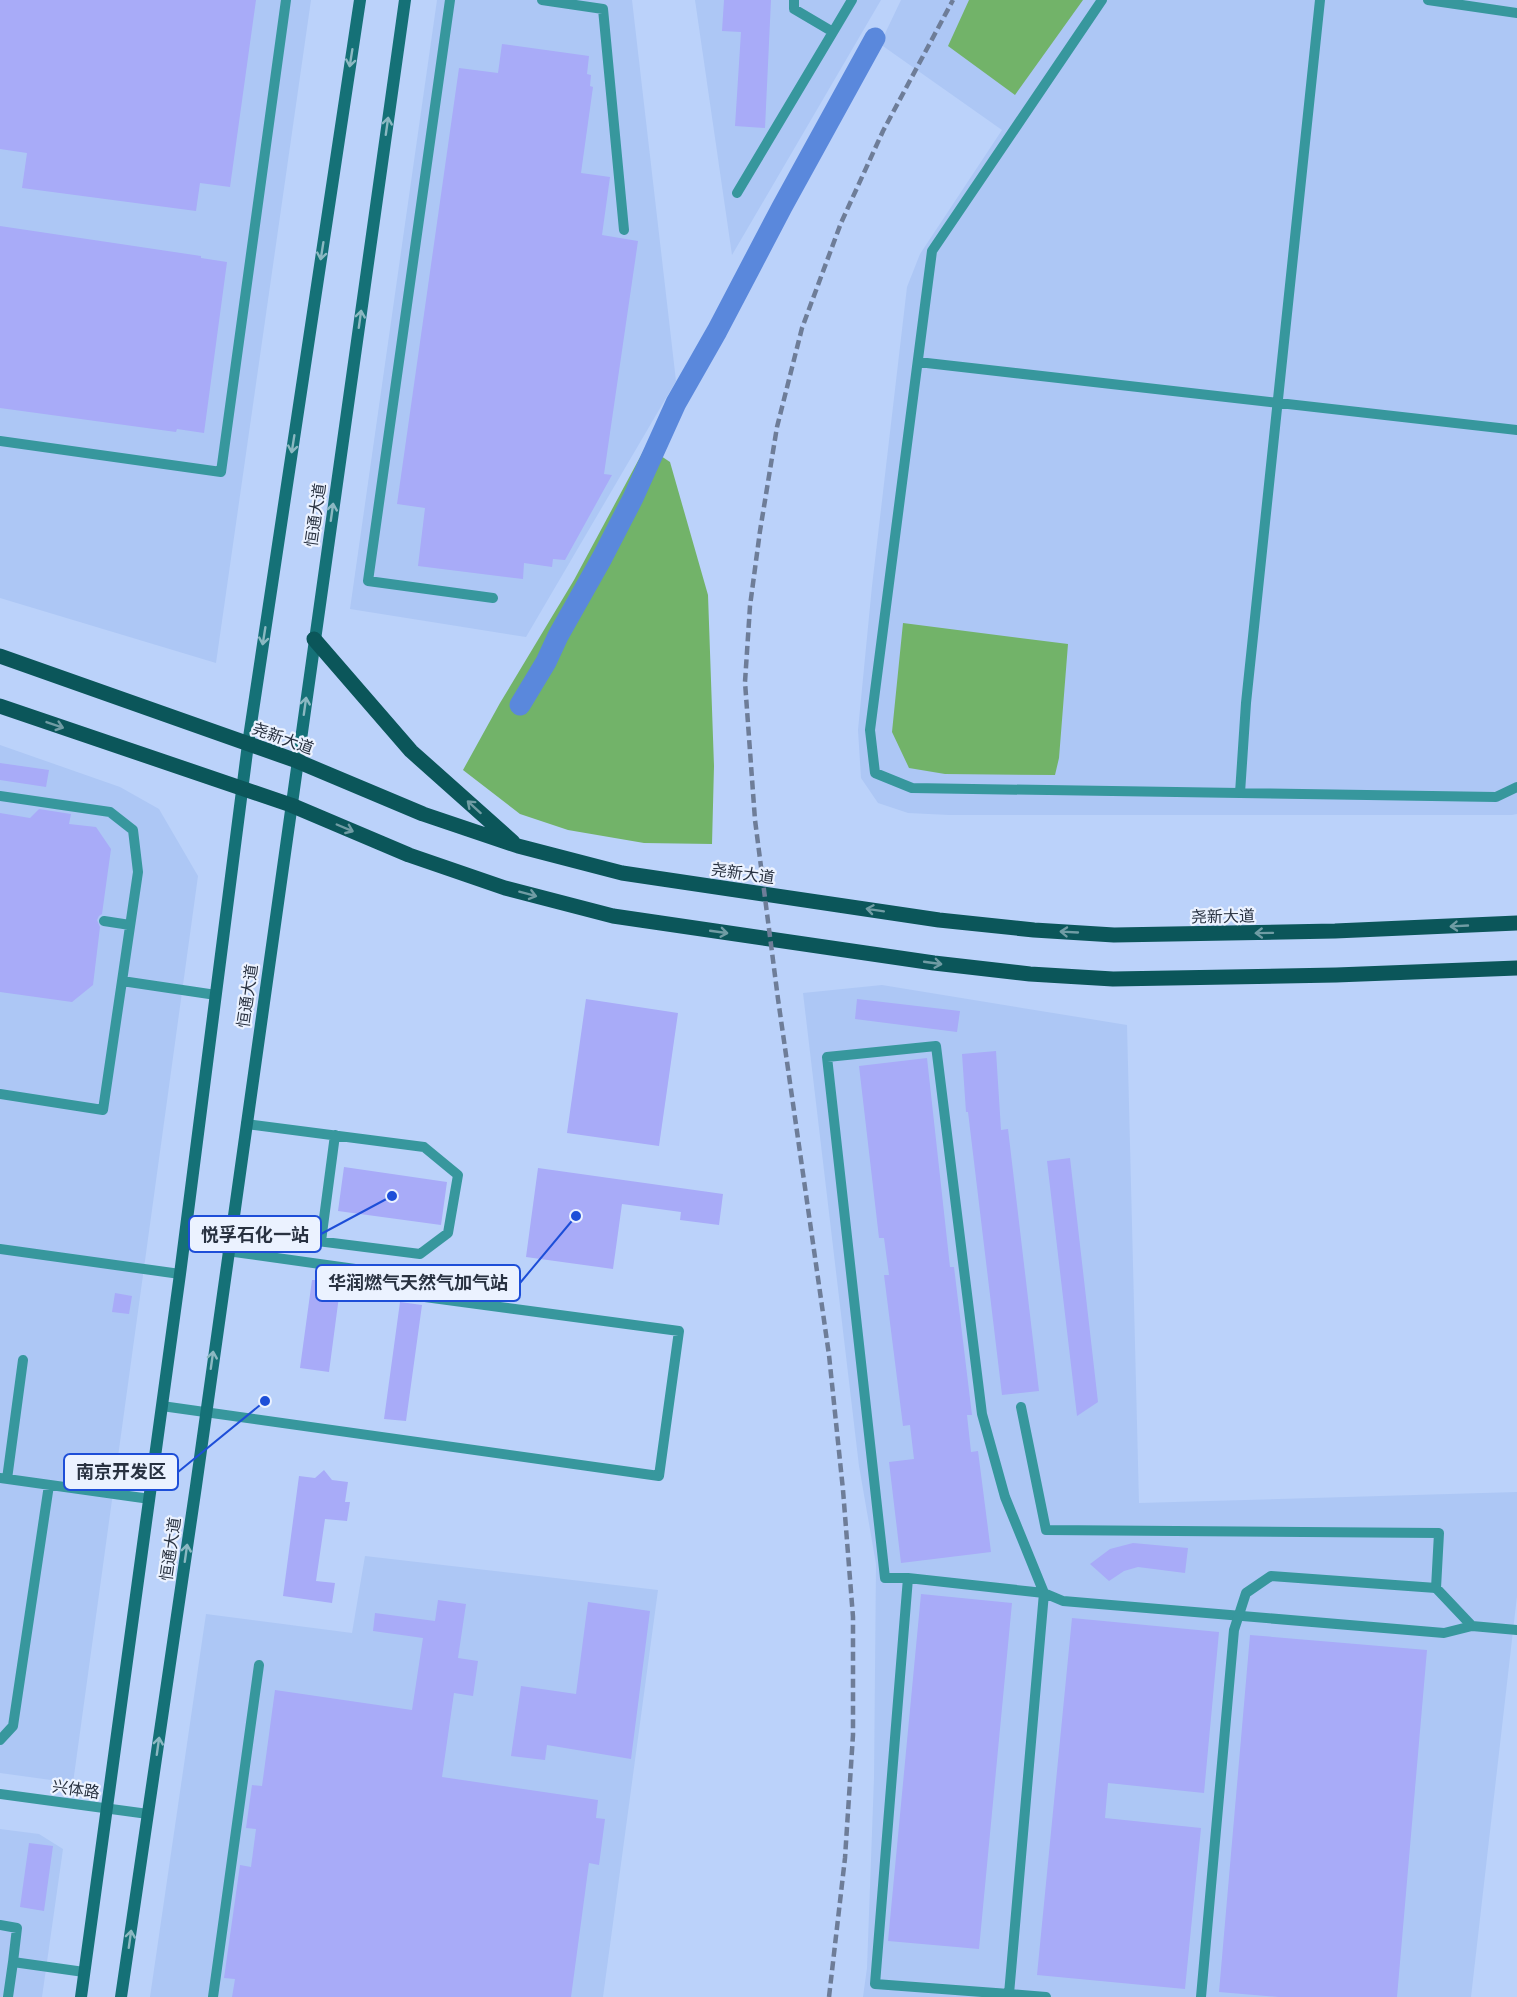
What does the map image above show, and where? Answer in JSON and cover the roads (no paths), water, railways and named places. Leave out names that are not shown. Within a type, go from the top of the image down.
[{"type":"main road","name":"恒通大道","points":[[81,1997],[180,1274],[248,744],[360,0]]},
{"type":"main road","name":"恒通大道","points":[[121,1997],[405,0]]},
{"type":"main road","points":[[315,639],[411,751],[518,846]]},
{"type":"main road","name":"尧新大道","points":[[0,656],[297,761],[423,814],[518,846],[622,873],[939,920],[1034,930],[1114,935],[1335,931],[1517,923]]},
{"type":"main road","points":[[0,706],[291,805],[409,855],[505,888],[613,916],[934,963],[1030,974],[1113,979],[1336,975],[1517,968]]},
{"type":"lane","points":[[0,441],[221,472],[286,0]]},
{"type":"lane","points":[[450,0],[369,580],[493,598]]},
{"type":"lane","points":[[542,0],[603,9],[624,230]]},
{"type":"lane","points":[[794,0],[794,9],[833,32]]},
{"type":"lane","points":[[737,193],[852,0]]},
{"type":"lane","points":[[1102,0],[933,251],[870,730],[875,773],[912,788],[1496,797],[1517,787]]},
{"type":"lane","points":[[1240,793],[1246,703],[1320,0]]},
{"type":"lane","points":[[1428,0],[1517,13]]},
{"type":"lane","points":[[918,362],[1517,430]]},
{"type":"lane","points":[[0,796],[110,812],[133,830],[138,872],[103,1110],[0,1094]]},
{"type":"lane","points":[[104,921],[130,925]]},
{"type":"lane","points":[[122,981],[216,995]]},
{"type":"lane","points":[[1009,1994],[1044,1593],[1005,1497],[982,1414],[936,1046],[827,1057],[885,1578],[908,1578],[1044,1593],[1063,1601],[1444,1633],[1472,1626],[1517,1630]]},
{"type":"lane","points":[[230,1230],[420,1254],[448,1233],[458,1175],[424,1147],[246,1124]]},
{"type":"lane","points":[[321,1241],[335,1135]]},
{"type":"lane","points":[[0,1249],[180,1274]]},
{"type":"lane","points":[[162,1406],[658,1476],[679,1331],[425,1297],[428,1279],[227,1251]]},
{"type":"lane","points":[[23,1360],[4,1478],[150,1499]]},
{"type":"lane","points":[[1021,1407],[1046,1530],[1439,1533],[1436,1587]]},
{"type":"lane","points":[[0,1740],[13,1726],[49,1485]]},
{"type":"lane","points":[[1201,1997],[1234,1630],[1246,1593],[1270,1576],[1436,1587],[1472,1626]]},
{"type":"lane","points":[[908,1578],[875,1984],[1046,1997]]},
{"type":"lane","points":[[213,1997],[259,1665]]},
{"type":"lane","name":"兴体路","points":[[0,1794],[148,1814]]},
{"type":"lane","points":[[0,1925],[17,1928],[8,1997]]},
{"type":"lane","points":[[13,1962],[84,1972]]},
{"type":"waterway","points":[[520,705],[546,662],[633,498],[676,403],[875,38]]},
{"type":"railway","points":[[829,1997],[845,1858],[853,1735],[853,1617],[829,1355],[755,820],[745,682],[750,606],[760,531],[777,427],[802,328],[841,223],[883,131],[953,0]]},
{"type":"place","name":"悦孚石化一站","points":[[392,1196]]},
{"type":"place","name":"华润燃气天然气加气站","points":[[576,1216]]},
{"type":"place","name":"南京开发区","points":[[265,1401]]}]
